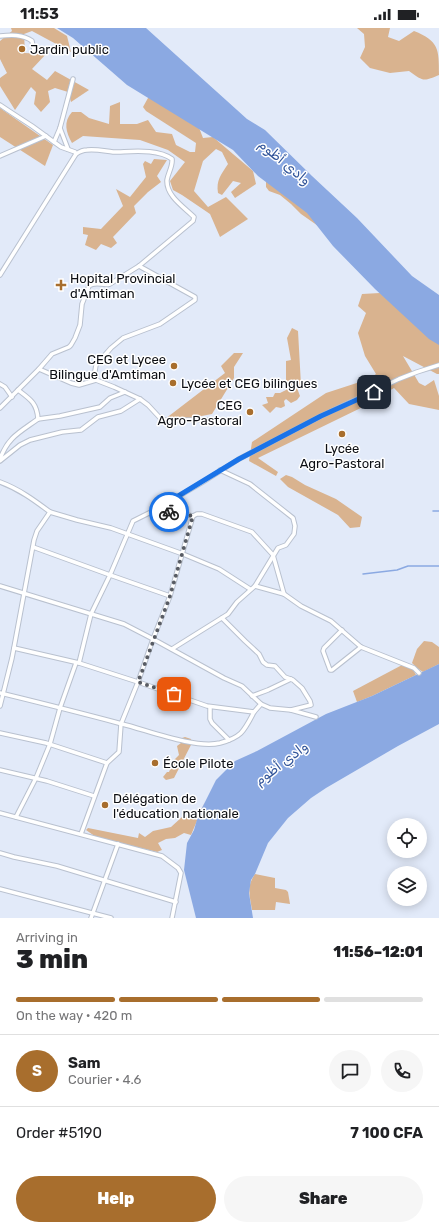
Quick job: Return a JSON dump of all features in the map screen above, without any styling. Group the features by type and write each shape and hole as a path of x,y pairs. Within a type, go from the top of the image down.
{"street":[{"path":"0,36 19,36 30,39 33,44 34,51"},
{"path":"54,142 60,128 73,79"},
{"path":"0,105 54,142 75,152 76,154"},
{"path":"60,128 68,149"},
{"path":"0,156 46,136"},
{"path":"0,275 76,154 80,151 150,152 168,156 172,159 167,179 170,193 194,216 195,219 139,266 110,284 95,283 89,286 82,304 80,325 75,338 69,347 52,354 0,408"},
{"path":"96,380 96,365 111,348 123,338 160,324 195,300 195,298 139,266"},
{"path":"16,817 36,778 50,744 60,708 78,663 92,614 133,521 157,509 239,459 321,416 400,379 439,365"},
{"path":"39,369 72,384 79,385 96,380 125,391 148,405 163,420 229,420"},
{"path":"0,384 5,387 12,397"},
{"path":"18,390 31,399 38,411 38,419"},
{"path":"0,460 4,449 11,439 38,419 60,416 100,406 110,398 125,391"},
{"path":"0,460 15,448 30,440 69,431 81,430 98,417 121,411 140,399"},
{"path":"172,649 228,614 250,589 255,586 278,548 286,545 294,534 295,526 293,518 250,484 220,470"},
{"path":"0,482 12,486 29,496 50,512 111,528 183,554 219,570 250,589"},
{"path":"157,509 193,516 202,514 251,531 273,555 284,594"},
{"path":"0,706 1,694 14,648 35,536 50,512"},
{"path":"81,834 107,764 119,752 121,724 170,596 193,516"},
{"path":"33,547 170,596"},
{"path":"0,586 124,624 224,678 242,686 261,704 270,708 291,710 316,717"},
{"path":"255,586 284,594 301,606 331,621 360,647 414,668 419,673"},
{"path":"222,618 259,654 263,662 267,665 275,666 285,677 291,679 302,688 311,705 291,710"},
{"path":"342,630 324,649 330,670 332,670 360,647"},
{"path":"14,648 78,663 138,682 210,708 254,712"},
{"path":"252,696 291,679"},
{"path":"1,694 191,743 209,744 229,740 242,733 254,712 261,704"},
{"path":"210,708 210,719 212,723 229,740"},
{"path":"0,733 50,744 107,764"},
{"path":"0,770 36,778 94,796"},
{"path":"0,813 162,856 178,868 181,873 172,918"},
{"path":"91,918 118,844"},
{"path":"0,853 57,866 176,902"},
{"path":"0,889 110,918"}],"shaded area":[{"path":"11,28 54,28 67,36 71,52 32,31 24,34 25,53 46,54 32,69 47,80 55,71 89,90 71,102 68,92 55,88 48,91 50,102 41,112 34,104 36,92 31,87 15,110 0,86 0,78 7,73 0,59 0,41 12,31"},
{"path":"357,28 390,28 388,37 399,41 414,31 428,38 433,42 438,52 439,75 430,79 420,79 409,71 390,73 370,68 360,58 365,47 364,34"},
{"path":"153,89 198,125 203,138 213,137 253,171 256,184 235,198 231,192 241,183 233,181 222,195 218,193 218,181 228,164 222,152 216,149 203,161 194,191 208,207 226,197 248,219 220,237 210,214 173,190 170,181 185,162 168,150 140,140 83,136 72,143 70,139 66,123 72,112 81,112 89,118 109,124 110,106 120,102 120,124 137,124 148,120 156,132 172,134 176,145 190,152 195,152 196,143 146,111 143,107"},
{"path":"0,108 53,145 45,166 0,137"},
{"path":"154,159 167,160 157,176 161,182 134,206 136,213 113,237 117,243 111,248 101,244 96,250 85,245 88,235 83,234 83,227 101,229 123,206 116,189 130,197 146,177 143,164 145,161 151,164"},
{"path":"266,178 292,192 321,228 301,214 280,195 269,191 266,187"},
{"path":"380,293 439,343 439,374 403,356 419,383 425,386 434,380 439,396 439,410 409,404 394,388 371,401 371,403 258,458 278,472 276,476 249,461 252,442 326,393 369,379 376,374 365,356 358,333 366,313 358,306 362,294"},
{"path":"292,328 298,331 301,385 297,388 300,396 297,400 291,403 286,399 284,401 285,406 281,408 276,407 270,413 262,405 268,403 266,397 273,397 275,393 280,393 286,390 286,361 291,360 287,338"},
{"path":"234,353 243,353 234,367 234,378 212,414 181,420 169,426 165,419 225,373 221,366"},
{"path":"286,475 336,499 362,517 360,527 350,528 338,515 288,487 280,479"},
{"path":"424,641 432,642 439,647 439,664 423,672 412,663 417,649"},
{"path":"402,665 413,669 416,675 357,702 353,691"},
{"path":"185,737 191,739 192,743 174,778 166,780 163,777 167,772 169,772 174,760 179,755 177,746 181,743 182,738"},
{"path":"205,802 191,835 184,833 175,838 166,839 158,843 162,850 157,852 96,837 86,830 88,828 138,838 139,833 145,837 153,831 171,827 182,817 192,818 197,810 202,808"},
{"path":"255,874 275,878 275,888 286,890 288,892 290,904 276,902 275,910 252,910 250,883"}],"water":[{"name":"وادي أظوم","path":"57,28 146,28 247,119 265,130 357,218 412,276 439,295 439,345 429,339 375,289 333,246 307,213 258,176 233,150 127,85 73,38"},
{"name":"وادي أظوم","path":"439,664 439,724 326,788 311,798 288,818 268,843 251,880 249,893 253,918 196,918 184,870 187,843 194,830 198,816 216,780 235,761 257,751 326,714 372,696"}],"waterway":[{"path":"433,511 439,511"},
{"path":"363,574 397,570 408,566 439,566"}],"way so far":[{"path":"169,512 193,516 170,596 138,682 174,694"}],"place":[{"name":"Jardin public","path":"22,49"},
{"name":"Hopital Provincial d'Amtiman","path":"61,285"},
{"name":"CEG et Lycee Bilingue d'Amtiman","path":"174,366"},
{"name":"Lycée et CEG bilingues","path":"173,383"},
{"name":"CEG Agro-Pastoral","path":"250,412"},
{"name":"Lycée Agro-Pastoral","path":"342,434"},
{"name":"École Pilote","path":"155,763"},
{"name":"Délégation de l'éducation nationale","path":"105,805"}],"route":[{"path":"169,512 157,509 239,459 321,416 374,392"}]}
